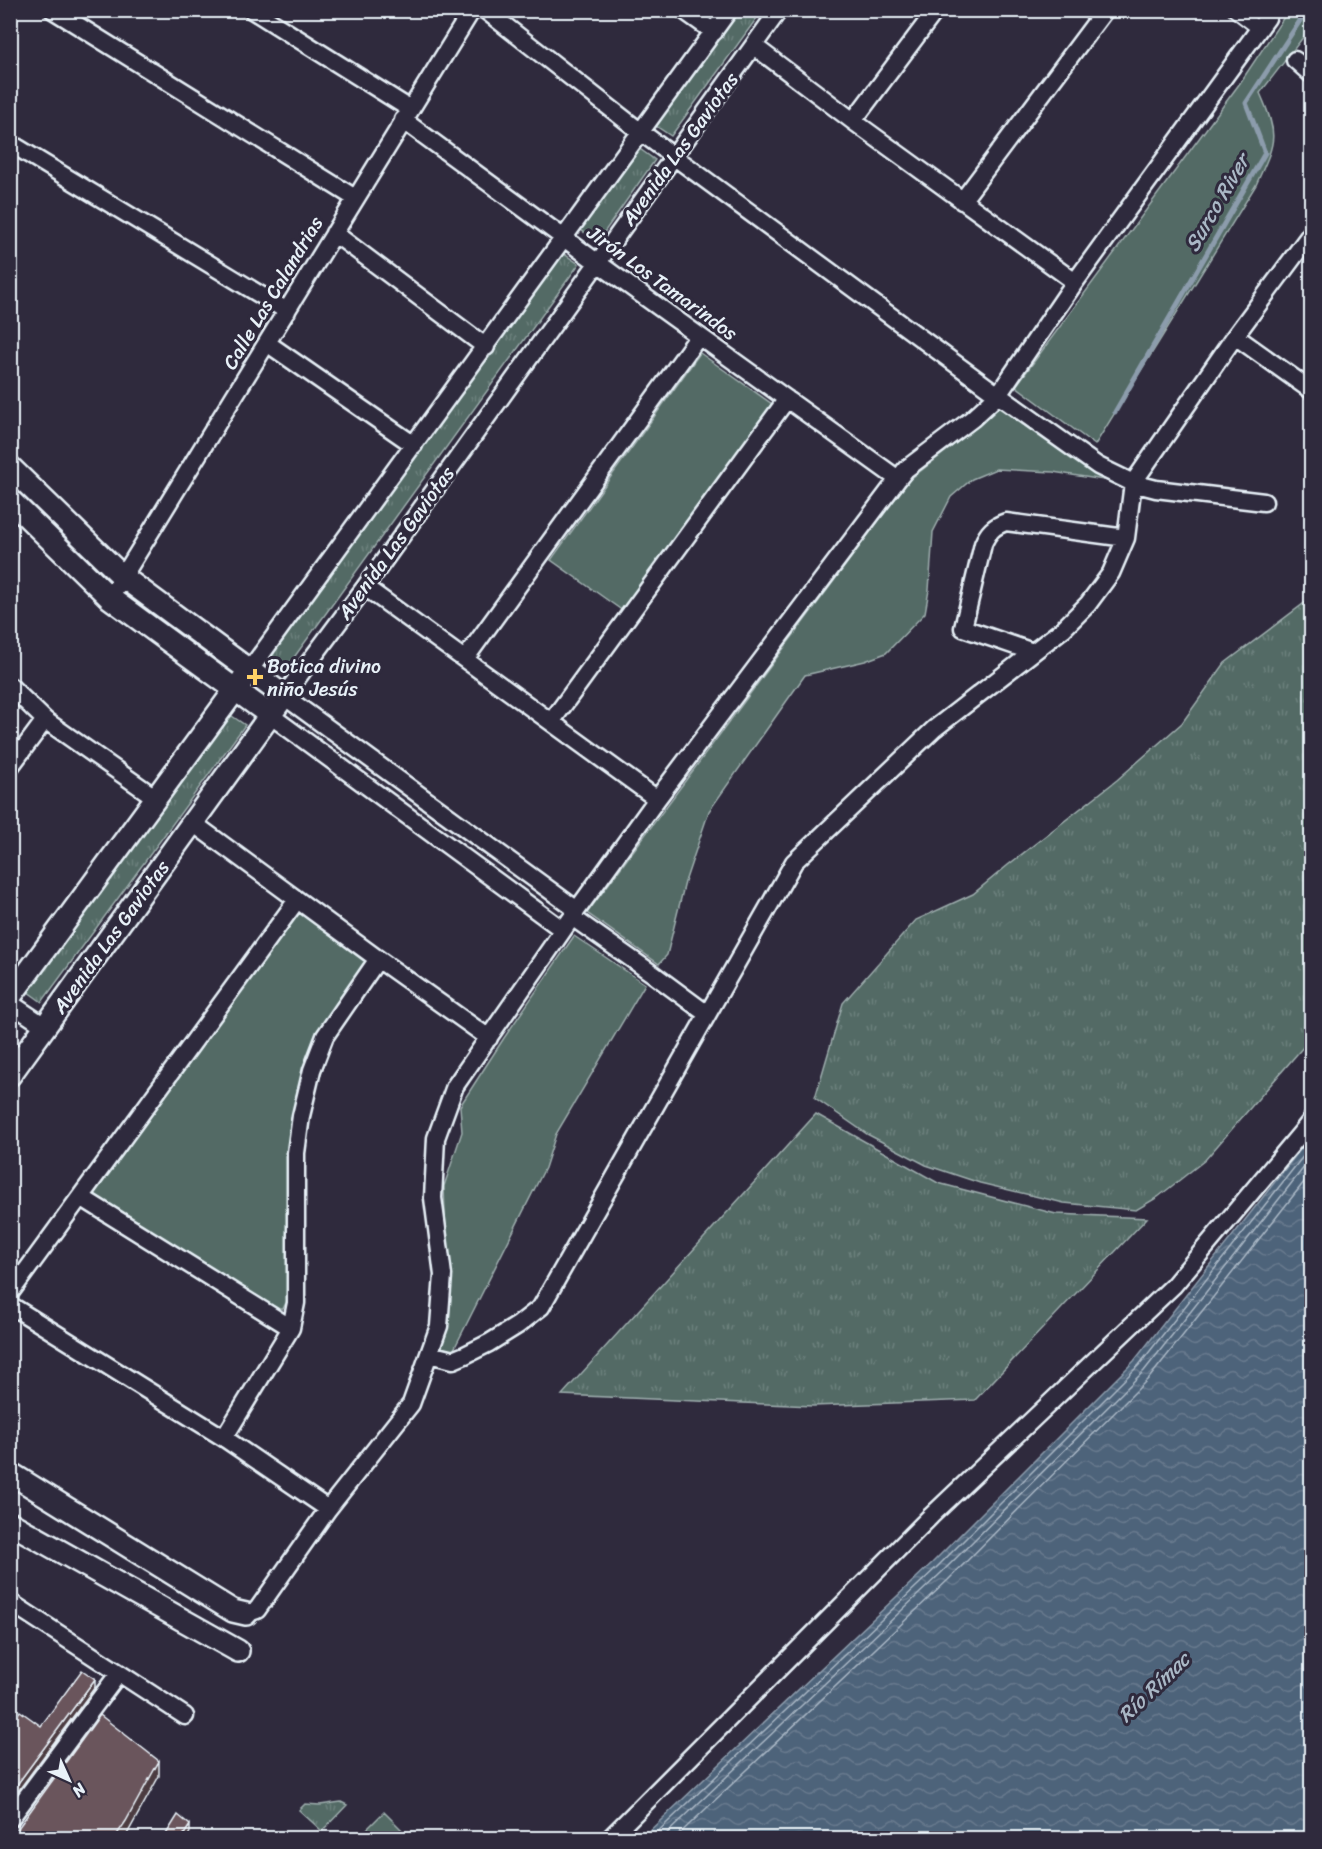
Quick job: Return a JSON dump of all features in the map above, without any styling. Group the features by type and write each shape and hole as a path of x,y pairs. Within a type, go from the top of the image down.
{"street":[{"path":"53,10 355,198"},
{"name":"Jirón Los Tamarindos","path":"252,10 407,114 564,239 898,479"},
{"name":"Calle Las Calandrias","path":"110,598 472,10"},
{"path":"484,10 642,133 1095,464 1133,483 1156,489 1264,502"},
{"path":"683,10 714,32"},
{"name":"Avenida Las Gaviotas","path":"10,997 642,133 729,10"},
{"name":"Avenida Las Gaviotas","path":"10,1075 365,587 779,10"},
{"path":"853,121 936,10"},
{"path":"963,201 1105,10"},
{"path":"1234,10 1259,29"},
{"path":"10,1473 232,1611 246,1614 257,1610 328,1509 411,1404 439,1326 442,1275 433,1198 436,1138 455,1086 657,800 898,479 906,469 998,395 1075,282 1267,18 1270,10"},
{"path":"754,46 1075,282"},
{"path":"1294,60 1311,75"},
{"path":"10,143 287,311"},
{"path":"429,1354 453,1360 465,1355 518,1325 541,1307 794,862 934,729 1063,629 1088,604 1111,573 1126,538 1133,483 1311,232"},
{"path":"334,233 486,347"},
{"path":"465,659 699,336"},
{"path":"1236,336 1311,391"},
{"path":"267,343 414,445"},
{"path":"551,722 787,399"},
{"path":"10,467 123,577 284,696 571,919"},
{"path":"10,500 110,598 270,715 638,963 707,1014"},
{"path":"1033,652 963,628 983,544 988,534 996,525 1006,522 1126,538"},
{"path":"365,587 657,800"},
{"path":"10,686 45,720 156,798"},
{"path":"10,767 45,720"},
{"path":"193,823 489,1038"},
{"path":"10,1293 297,900"},
{"path":"224,1438 291,1328 296,1303 296,1154 301,1116 312,1070 325,1036 378,959"},
{"path":"10,1003 46,1027"},
{"path":"610,1839 931,1516 1173,1286 1311,1119"},
{"path":"81,1197 291,1328"},
{"path":"10,1305 224,1438 328,1509"},
{"path":"10,1523 238,1650"},
{"path":"11,1602 185,1716"},
{"path":"10,1819 119,1673"}],"green space":[{"path":"736,11 762,11 671,136 653,124"},
{"path":"1288,11 1311,11 1311,27 1260,93 1270,120 1273,140 1256,185 1095,445 1016,386 1240,83"},
{"path":"637,147 655,160 598,241 579,229"},
{"path":"561,252 579,264 282,674 262,661"},
{"path":"700,353 772,404 623,611 551,560"},
{"path":"999,403 1104,480 1053,472 996,469 972,479 951,497 933,532 925,613 886,653 865,661 805,675 709,811 685,882 667,955 659,964 587,913 909,480 949,449"},
{"path":"1311,598 1311,1038 1205,1160 1158,1197 1136,1210 1064,1203 980,1183 926,1165 867,1134 815,1098 843,1003 916,920 973,894 1117,780 1182,723 1225,663"},
{"path":"226,712 245,725 42,1002 24,989"},
{"path":"294,913 300,913 365,962 364,967 330,1014 308,1056 296,1096 290,1148 290,1294 283,1309 274,1309 94,1196 92,1189"},
{"path":"574,936 645,984 556,1134 545,1168 453,1351 437,1347 447,1274 444,1186 462,1132 460,1106"},
{"path":"816,1114 938,1183 1056,1214 1147,1218 975,1400 813,1406 562,1395"},
{"path":"341,1802 347,1805 322,1831 299,1810 305,1804 320,1805"},
{"path":"384,1812 410,1838 358,1838"}],"water":[{"name":"Río Rímac","path":"1311,1136 1311,1838 642,1838 932,1563 1134,1361"}],"building":[{"path":"82,1670 95,1679 10,1794 10,1718 13,1715 16,1716 20,1711 41,1726"},
{"path":"100,1715 159,1761 114,1839 17,1839 13,1835"},
{"path":"178,1815 190,1825 181,1839 163,1839"}],"waterway":[{"name":"Surco River","path":"1115,412 1265,153 1246,103 1307,10"}],"place":[{"name":"Botica divino niño Jesús","path":"255,677"}]}
